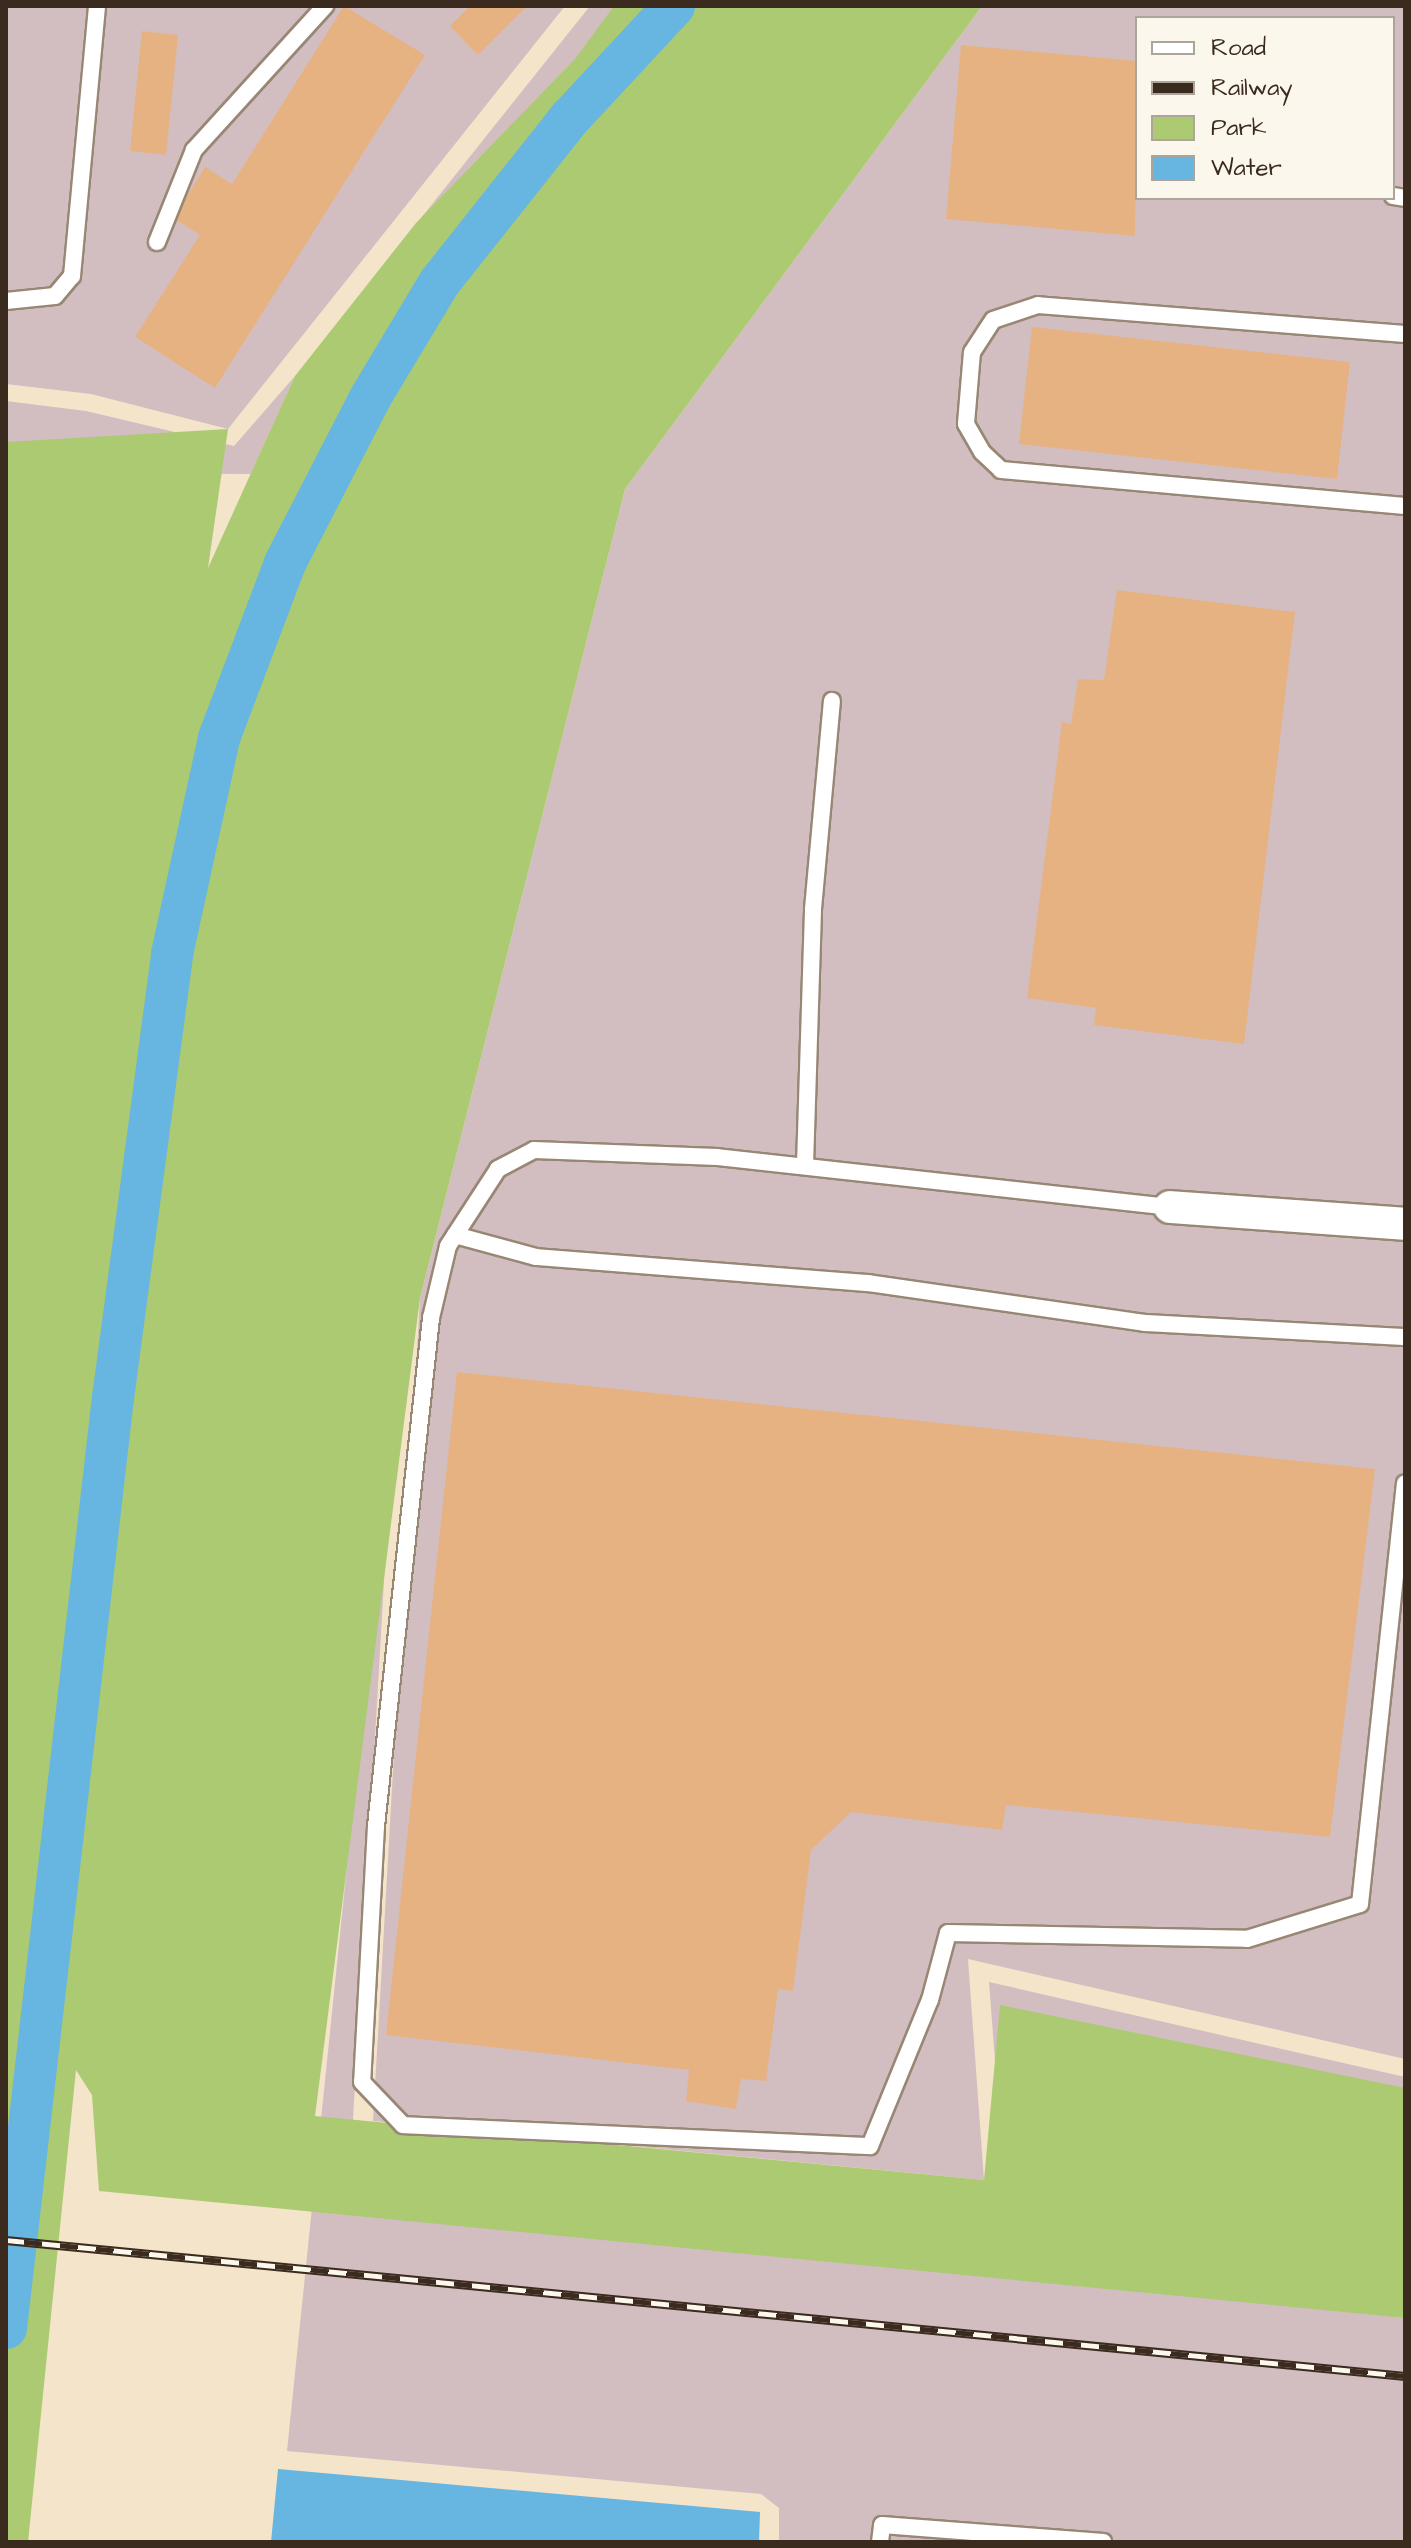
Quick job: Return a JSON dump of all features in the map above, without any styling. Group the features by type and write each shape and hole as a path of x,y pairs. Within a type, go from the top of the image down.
{"street":[{"path":"1170,1207 1405,1224"}],"lane":[{"path":"6,301 55,296 72,276 97,6"},
{"path":"157,242 194,150 325,6"},
{"path":"1405,334 1038,305 993,320 972,352 966,424 982,452 1001,470 1405,506"},
{"path":"805,1165 813,909 832,701"},
{"path":"1170,1207 805,1165 534,1150 498,1169 455,1235 431,1318 376,1826 362,2082 403,2125 870,2146 930,2000 948,1933 1247,1939 1360,1904 1405,1483"},
{"path":"455,1235 536,1257 868,1283 1145,1323 1405,1337"},
{"path":"880,2542 882,2525 1103,2542"}],"shaded area":[{"path":"6,6 565,6 228,429 91,394 6,384"},
{"path":"590,6 627,6 417,223"},
{"path":"982,6 1405,6 1405,2059 968,1959 984,2180 373,2121 420,1298 625,489"},
{"path":"295,376 251,474 35,473 6,453 6,401 86,411 234,446"},
{"path":"394,1408 353,2120 990,2197 1004,2180 989,1982 1405,2077 1405,2542 779,2542 779,2508 761,2494 287,2451"}],"green space":[{"path":"614,6 982,6 625,489 420,1298 315,2116 984,2180 1000,2005 1405,2088 1405,2318 99,2191 92,2095 76,2070 28,2542 6,2542 6,442 228,429 208,568 295,376 416,223 575,59"}],"water":[{"path":"278,2469 760,2512 759,2542 271,2542"}],"building":[{"path":"344,6 425,55 215,388 135,337 200,235 173,218 205,167 232,184"},
{"path":"470,6 527,6 478,55 450,26"},
{"path":"142,31 178,35 166,155 130,151"},
{"path":"961,45 1135,61 1135,236 946,219"},
{"path":"1032,327 1350,362 1337,479 1019,444"},
{"path":"1117,590 1295,612 1244,1044 1094,1025 1096,1008 1027,998 1062,722 1071,724 1078,679 1104,680"},
{"path":"457,1372 1375,1469 1330,1837 1006,1805 1002,1830 851,1812 811,1850 793,1991 778,1989 766,2081 741,2079 736,2109 686,2101 689,2070 386,2035"}],"waterway":[{"path":"6,2328 113,1398 172,954 219,738 285,563 370,398 439,283 570,118 674,6"}],"railway":[{"path":"6,2240 1405,2376"}]}
